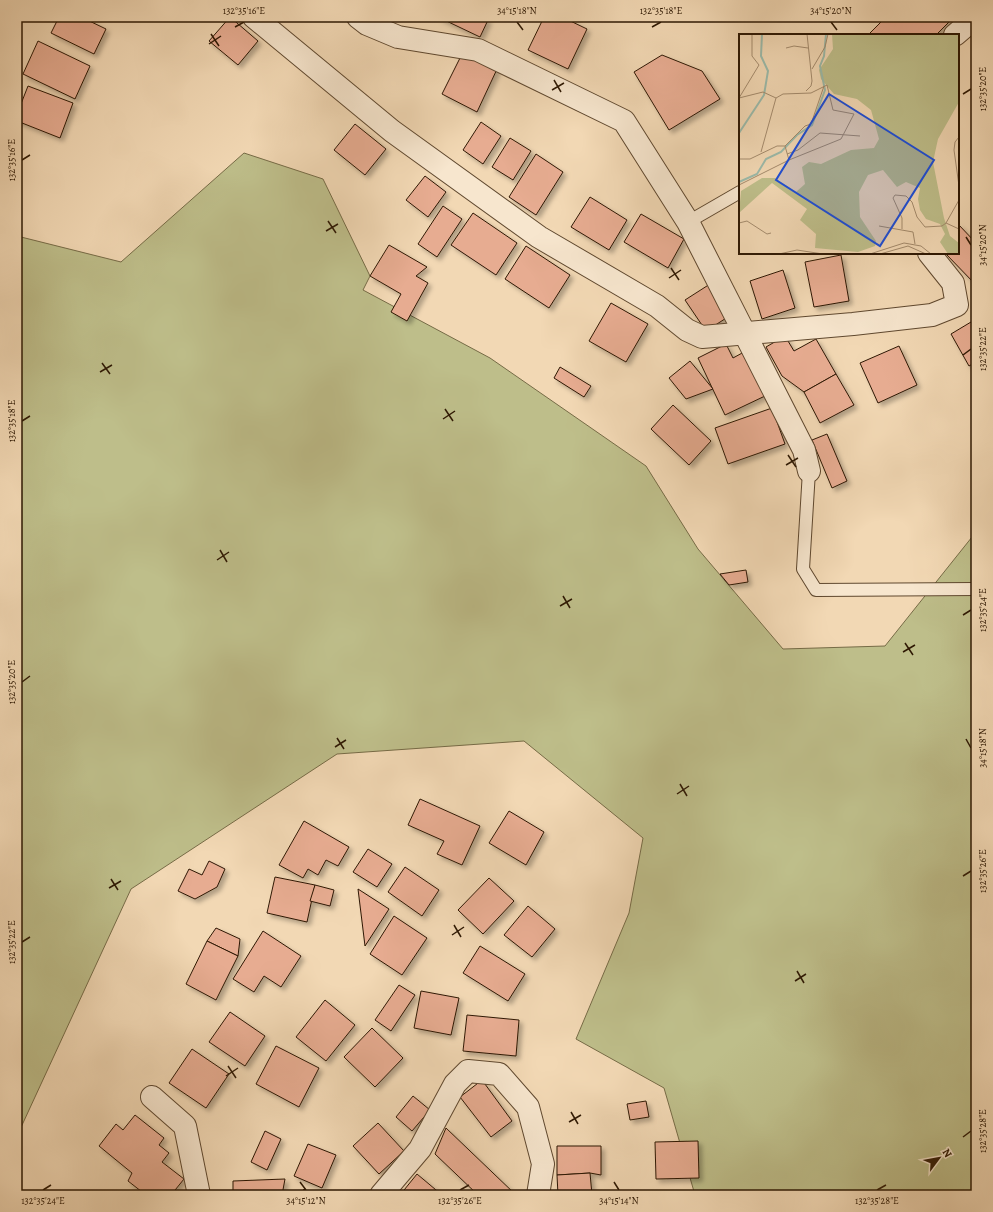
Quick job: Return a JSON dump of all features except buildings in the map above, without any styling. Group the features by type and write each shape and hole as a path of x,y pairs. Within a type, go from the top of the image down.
{"street":[{"path":"254,17 392,132 539,237 656,306 687,330 702,337 745,332 853,324 932,315 957,305 953,283 930,254"},
{"path":"358,17 367,24 398,37 478,50 624,121 688,222 804,450 809,471"},
{"path":"956,34 976,17"},
{"path":"381,1195 420,1149 455,1084 468,1071 499,1074 528,1107 543,1164 538,1195"},
{"path":"152,1097 185,1126 198,1195"}],"lane":[{"path":"688,222 739,193"},
{"path":"809,471 803,569 816,590 976,589"}],"green space":[{"path":"244,153 323,179 370,276 363,290 490,358 646,466 698,549 783,649 885,646 976,532 976,1195 695,1195 664,1088 576,1039 629,913 643,838 524,741 337,754 131,889 17,1136 17,236 121,262"}]}
